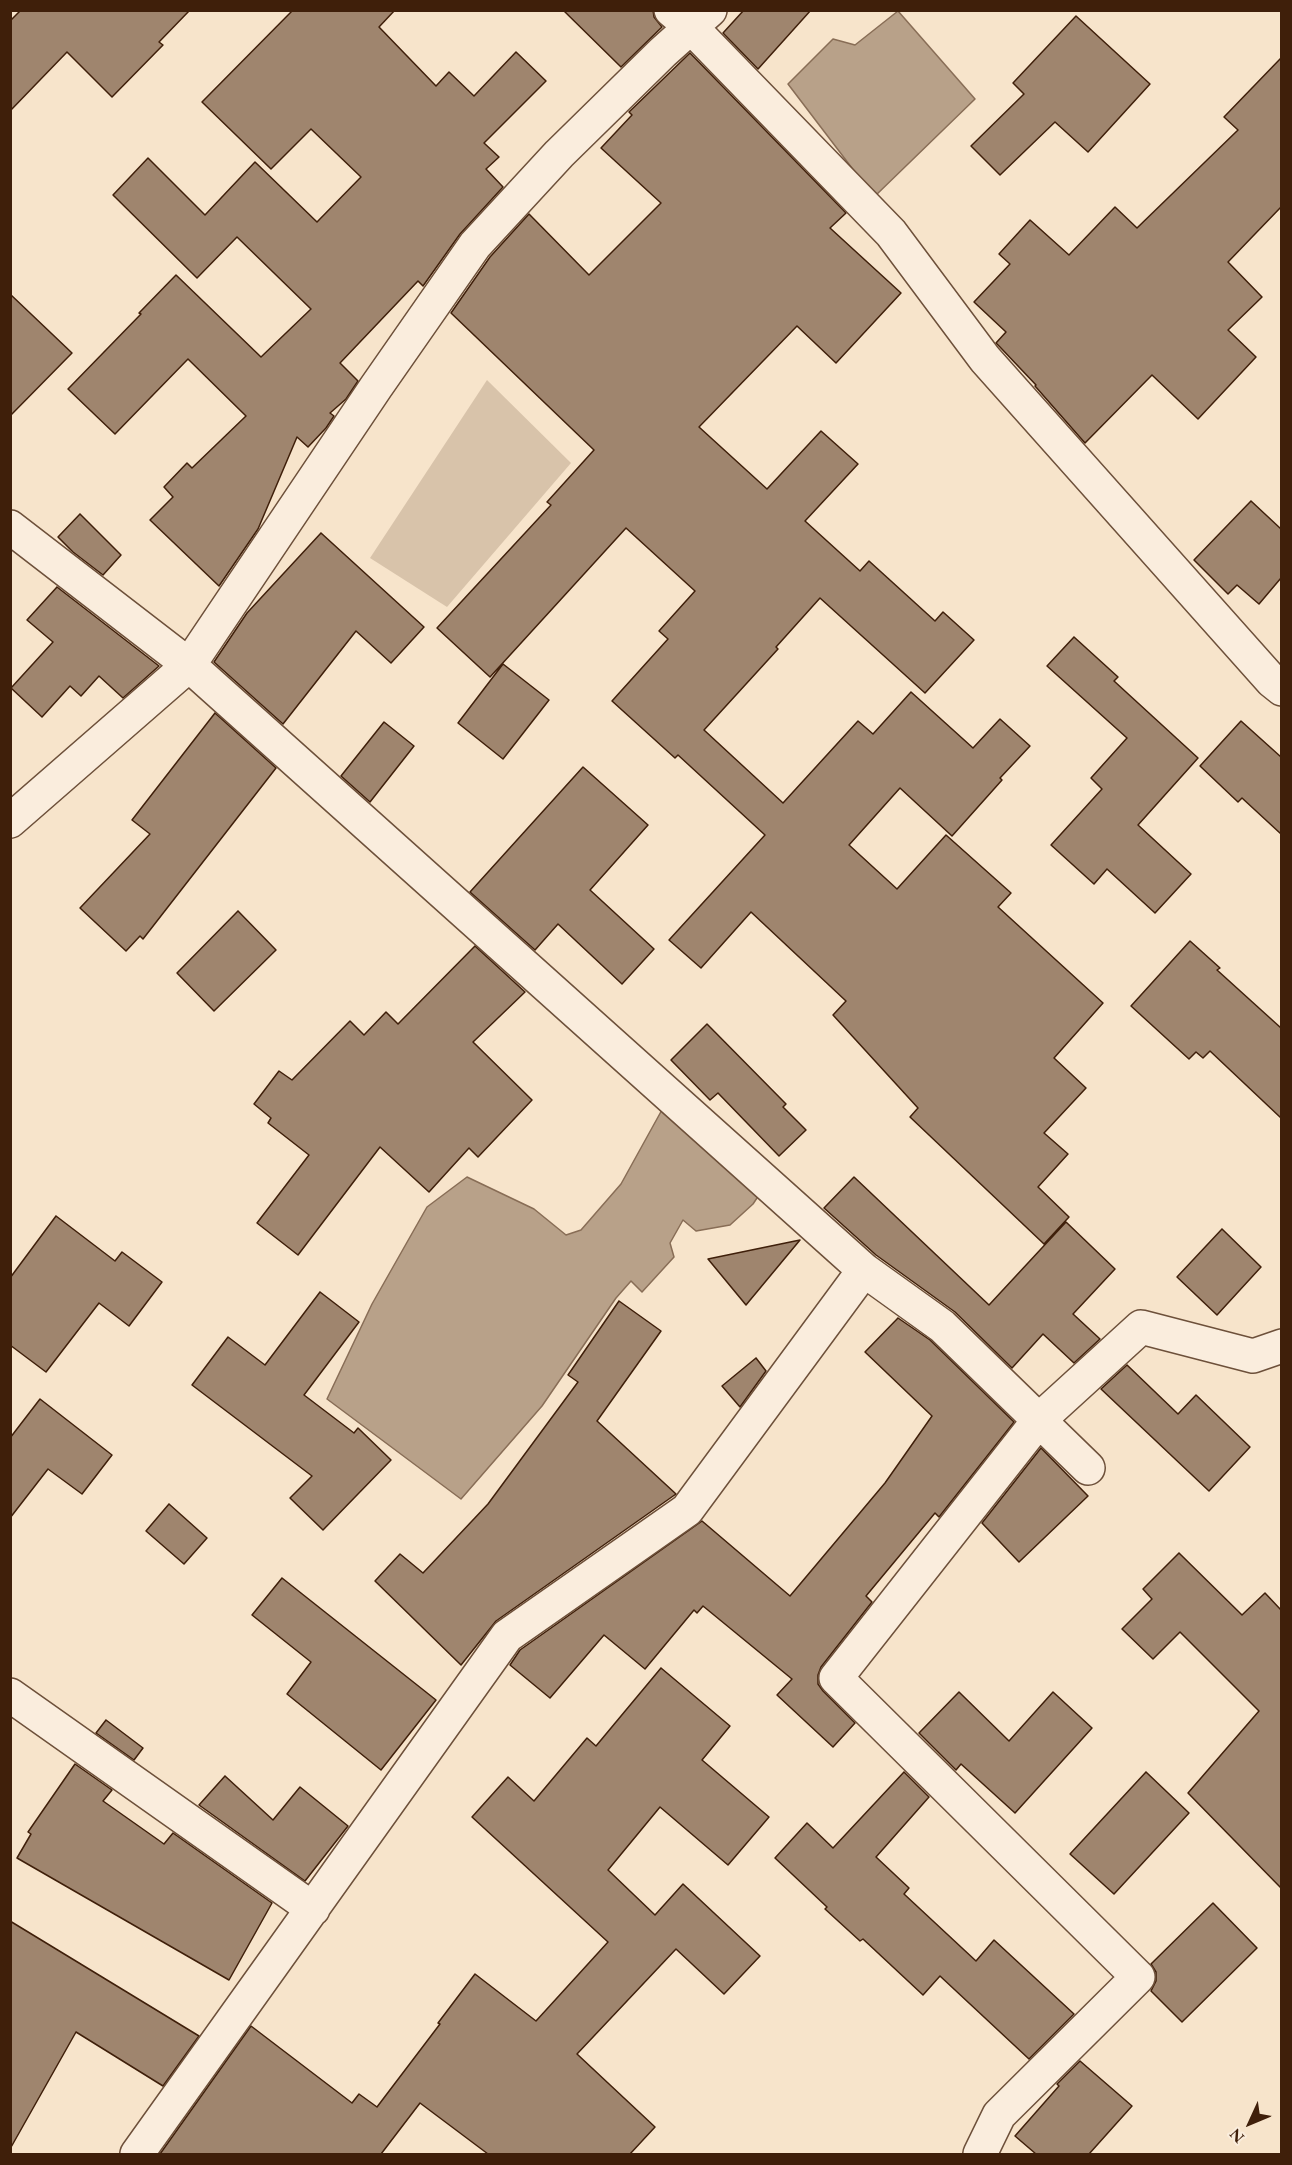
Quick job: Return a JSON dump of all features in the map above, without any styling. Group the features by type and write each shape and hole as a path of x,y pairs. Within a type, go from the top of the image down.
{"street":[{"path":"10,821 189,665 376,387 475,245 559,154 663,52 691,16 891,233 984,359 1281,689"},
{"path":"10,527 189,665 864,1270 942,1326 1088,1468"},
{"path":"137,2154 507,1636 687,1510 864,1270"},
{"path":"980,2154 999,2115 1138,1977 836,1678 1039,1420 1141,1327 1252,1356 1281,1346"},
{"path":"10,1695 313,1909"}],"shaded area":[{"path":"898,11 975,99 874,197 788,84 833,39 855,45"},
{"path":"487,380 571,463 447,607 370,558"},
{"path":"663,1108 763,1189 753,1204 730,1225 696,1231 683,1220 670,1243 674,1257 642,1292 631,1281 616,1298 542,1406 461,1499 327,1399 372,1304 427,1207 467,1177 534,1209 566,1235 581,1230 621,1184"}],"building":[{"path":"21,10 190,10 159,42 163,45 112,97 67,52 10,111 10,21"},
{"path":"293,10 395,10 379,27 436,86 449,72 474,96 516,52 546,81 484,143 499,157 486,169 503,187 460,234 423,286 418,281 340,363 358,381 346,399 330,413 334,416 308,447 297,437 258,529 219,586 150,520 173,497 164,487 187,463 192,468 246,416 188,359 115,434 68,389 176,275 261,357 311,309 237,237 197,278 113,195 148,158 205,215 255,162 317,222 361,177 311,129 271,169 202,102"},
{"path":"563,10 653,10 654,17 662,27 621,67"},
{"path":"744,10 811,10 758,69 723,33"},
{"path":"1076,16 1150,84 1088,152 1055,122 1000,175 971,146 1024,94 1013,83"},
{"path":"690,53 846,213 830,228 901,293 836,363 797,326 699,427 767,489 821,431 858,464 805,521 860,571 869,561 935,621 943,612 974,640 925,693 820,598 776,647 778,649 704,730 783,803 858,721 873,734 911,692 973,748 1000,719 1030,746 952,836 900,788 849,845 897,889 946,835 1011,893 998,907 1103,1003 1054,1058 1086,1088 1044,1133 1068,1154 1038,1187 1069,1217 1044,1244 910,1117 918,1108 833,1015 846,1001 751,912 701,968 669,940 765,835 678,755 675,758 612,701 668,639 659,631 695,591 626,528 490,677 437,628 551,505 547,502 594,450 451,313 490,257 529,214 589,275 661,203 601,148 632,115 629,112"},
{"path":"1281,58 1281,207 1228,262 1262,297 1228,330 1256,357 1198,419 1152,375 1085,443 1036,385 996,343 1006,332 974,302 1010,264 999,254 1030,220 1069,255 1115,207 1137,228 1238,130 1224,117"},
{"path":"10,294 72,353 10,416"},
{"path":"1251,501 1281,529 1281,578 1259,604 1237,585 1228,594 1194,560"},
{"path":"80,514 121,555 103,575 58,537"},
{"path":"321,533 424,627 391,663 356,631 283,724 214,662 247,613"},
{"path":"57,587 159,666 123,698 99,676 81,696 70,686 42,717 11,688 53,642 27,620"},
{"path":"1074,637 1118,677 1114,681 1198,758 1138,825 1191,874 1155,913 1107,869 1094,884 1051,845 1102,789 1091,778 1127,738 1047,666"},
{"path":"503,664 549,700 503,759 458,723"},
{"path":"215,713 276,768 143,939 140,936 126,951 80,908 150,834 132,820"},
{"path":"1241,721 1281,757 1281,834 1242,798 1238,802 1200,766"},
{"path":"384,722 414,746 370,802 341,776"},
{"path":"583,767 648,825 590,890 654,949 622,984 558,924 535,950 470,892"},
{"path":"238,911 276,950 214,1011 177,973"},
{"path":"1190,941 1220,968 1217,970 1281,1028 1281,1118 1210,1051 1203,1058 1196,1052 1189,1059 1131,1006"},
{"path":"475,946 525,992 473,1042 532,1100 478,1157 469,1148 429,1192 380,1147 298,1255 257,1223 309,1155 268,1123 271,1118 254,1104 279,1071 292,1080 350,1021 364,1035 386,1012 398,1024"},
{"path":"707,1024 786,1104 783,1107 806,1130 779,1156 718,1093 710,1100 671,1060"},
{"path":"854,1177 989,1305 1066,1222 1115,1269 1073,1314 1100,1339 1074,1363 1043,1334 1012,1368 955,1312 876,1255 824,1208"},
{"path":"56,1216 115,1261 122,1252 162,1282 129,1326 99,1303 46,1372 10,1345 10,1278"},
{"path":"1222,1229 1261,1267 1217,1315 1177,1277"},
{"path":"800,1240 746,1305 708,1259"},
{"path":"320,1292 359,1322 304,1395 354,1433 358,1428 391,1460 323,1530 290,1498 312,1476 192,1385 228,1337 265,1365"},
{"path":"619,1301 661,1331 597,1421 676,1494 496,1621 461,1665 375,1581 400,1554 423,1573 488,1504 578,1382 568,1375"},
{"path":"898,1318 930,1340 1014,1422 939,1517 935,1513 866,1596 872,1602 821,1667 818,1684 855,1723 833,1747 777,1695 792,1679 703,1606 697,1613 694,1610 645,1669 604,1635 550,1698 510,1665 520,1650 702,1521 790,1596 885,1483 932,1416 865,1352"},
{"path":"756,1358 766,1371 740,1407 722,1386"},
{"path":"1127,1365 1178,1414 1196,1395 1250,1447 1209,1491 1101,1389"},
{"path":"40,1399 112,1455 82,1494 48,1469 10,1518 10,1438"},
{"path":"1041,1448 1088,1496 1019,1562 982,1523"},
{"path":"169,1504 207,1538 184,1564 146,1531"},
{"path":"1179,1553 1242,1615 1265,1593 1281,1610 1281,1888 1188,1793 1259,1711 1180,1632 1153,1659 1122,1629 1152,1599 1143,1589"},
{"path":"282,1578 436,1700 381,1770 287,1694 311,1662 252,1615"},
{"path":"661,1668 730,1726 702,1760 769,1817 728,1865 660,1807 608,1870 655,1915 683,1884 760,1956 724,1994 676,1949 577,2054 655,2127 630,2154 488,2154 420,2103 381,2154 160,2154 251,2026 352,2103 359,2094 377,2107 475,1974 536,2021 608,1942 472,1817 508,1777 534,1801 587,1738 596,1746"},
{"path":"959,1692 1009,1741 1053,1692 1092,1728 1015,1813 961,1764 956,1770 919,1733"},
{"path":"106,1720 143,1748 134,1760 96,1733"},
{"path":"75,1764 112,1790 103,1801 164,1844 173,1833 272,1903 229,1980 17,1858 31,1834 28,1832"},
{"path":"904,1772 929,1797 876,1857 909,1888 904,1894 976,1961 994,1940 1074,2014 1029,2059 940,1976 923,1995 863,1939 860,1941 825,1909 827,1907 775,1858 807,1823 833,1848"},
{"path":"1146,1772 1189,1813 1114,1894 1070,1854"},
{"path":"225,1776 273,1820 300,1787 348,1826 305,1881 199,1805"},
{"path":"1213,1903 1257,1948 1182,2022 1151,1991 1156,1981 1156,1972 1151,1964"},
{"path":"10,1921 199,2036 163,2086 76,2032 10,2149"},
{"path":"1080,2061 1132,2106 1089,2154 1036,2154 1015,2136 1059,2086 1057,2084"}]}
